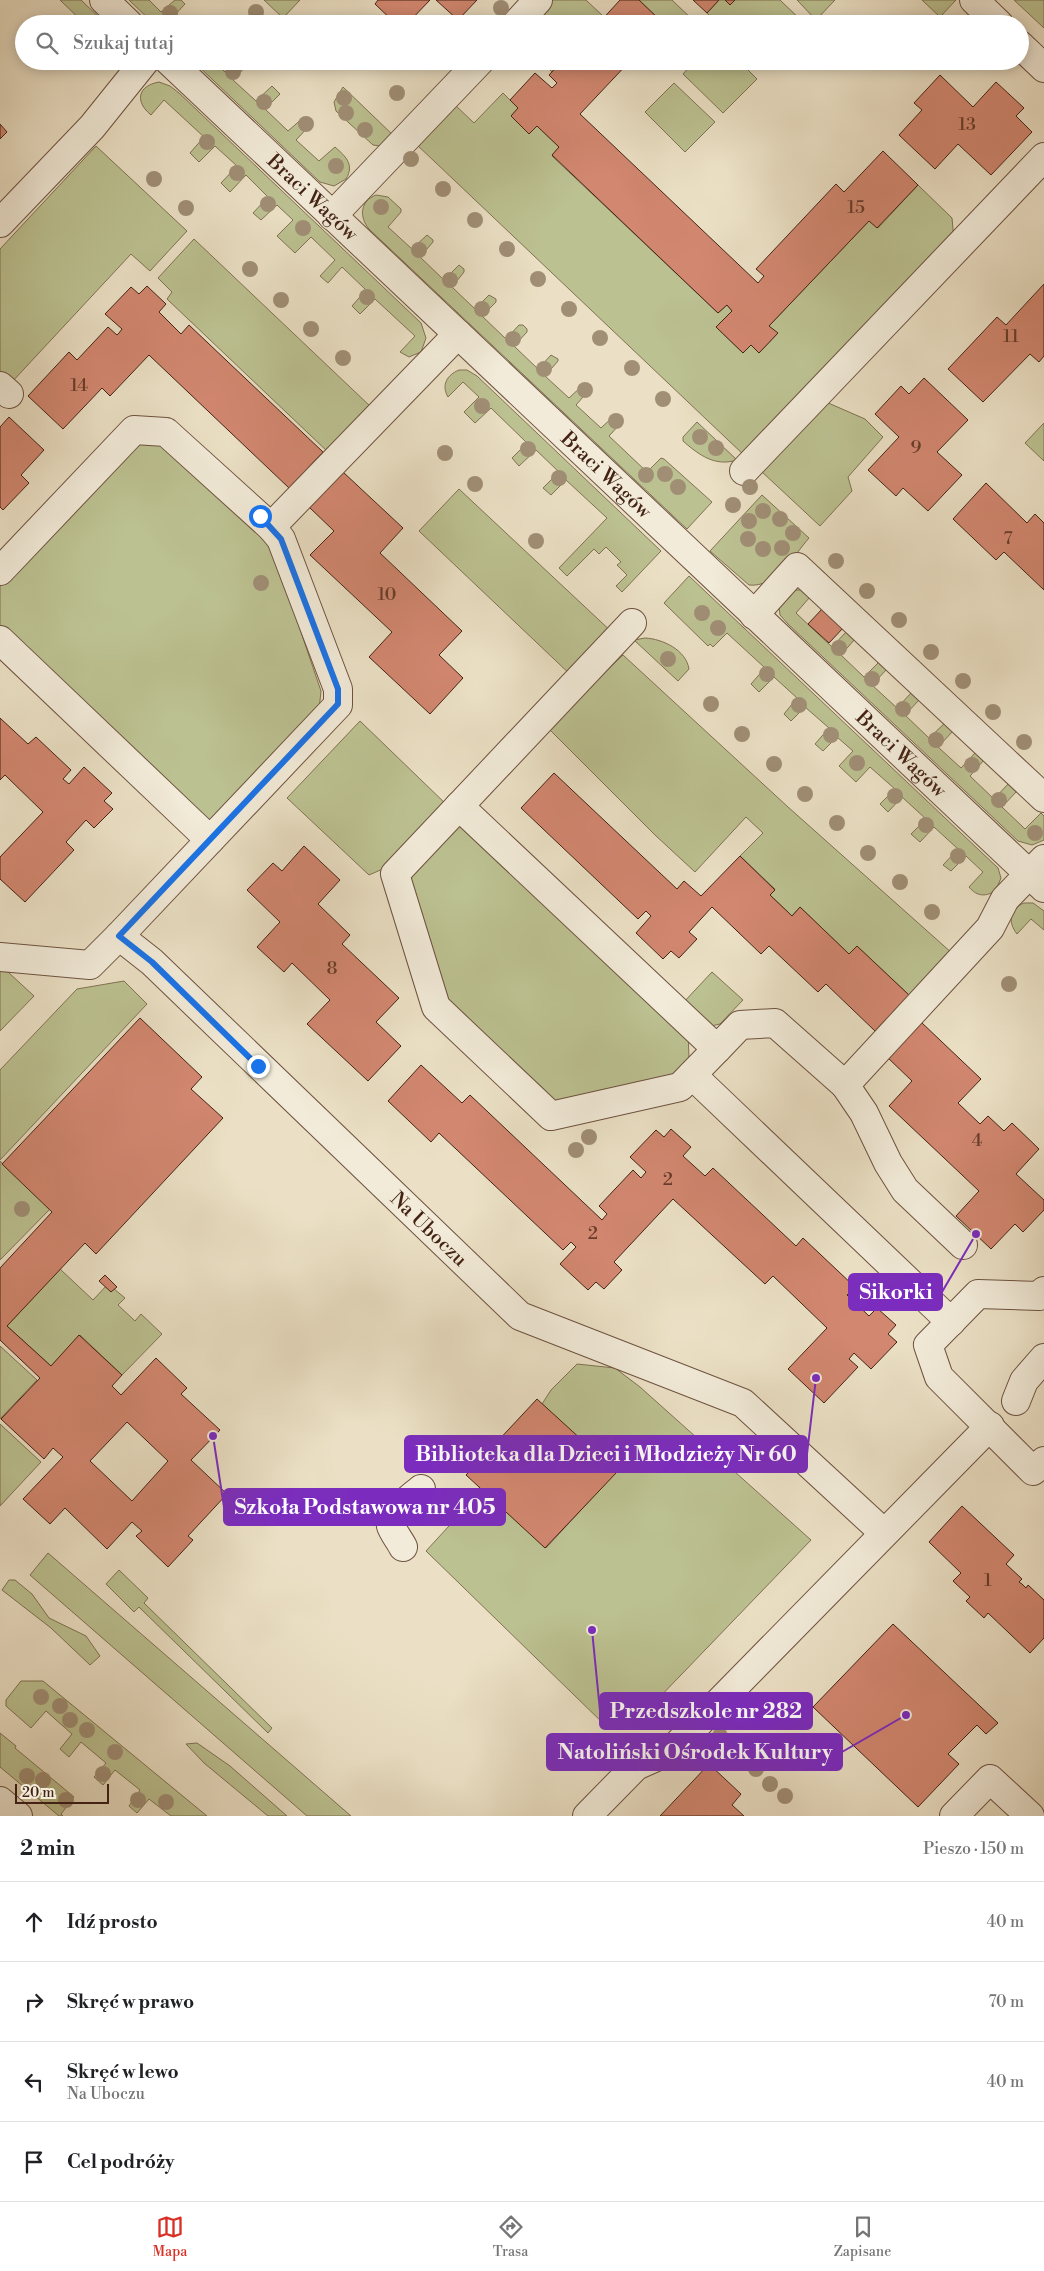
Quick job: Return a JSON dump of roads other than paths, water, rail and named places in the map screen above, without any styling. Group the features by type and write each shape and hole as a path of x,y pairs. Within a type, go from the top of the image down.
{"street":[{"path":"104,0 120,15"},
{"path":"524,15 538,0"},
{"path":"974,0 990,15"},
{"path":"1029,54 1044,68"},
{"path":"0,223 92,127 138,70"},
{"name":"Braci Wagów","path":"178,70 754,615 1039,874"},
{"path":"332,216 471,70"},
{"path":"744,471 1044,158"},
{"path":"271,527 458,334"},
{"path":"0,571 134,430 166,432 271,527 281,539 338,689 338,704 90,965 0,957"},
{"path":"754,615 797,567 1044,798"},
{"path":"632,623 395,874 436,1008 551,1116 680,1087 740,1025 776,1023 845,1085 864,1113 888,1163 905,1190 963,1245"},
{"path":"0,640 210,840"},
{"path":"459,806 717,1049"},
{"path":"845,1085 990,928 1006,899 1039,874"},
{"name":"Na Uboczu","path":"119,936 152,962 520,1316 743,1403 884,1532"},
{"path":"692,1075 951,1322"},
{"path":"1044,1291 1039,1296 978,1294 928,1345 939,1377 1033,1471 1044,1461"},
{"path":"1016,1401 1024,1381 1044,1358"},
{"path":"587,1816 636,1766 672,1750 990,1426"},
{"path":"403,1547 391,1525 392,1517 400,1507 421,1489"},
{"path":"954,1816 990,1779 1030,1816"},
{"path":"0,1801 18,1816"}],"place":[{"name":"Sikorki","path":"976,1234"},
{"name":"Biblioteka dla Dzieci i Młodzieży Nr 60","path":"816,1378"},
{"name":"Szkoła Podstawowa nr 405","path":"213,1436"},
{"name":"Przedszkole nr 282","path":"592,1630"},
{"name":"Natoliński Ośrodek Kultury","path":"906,1715"}]}
